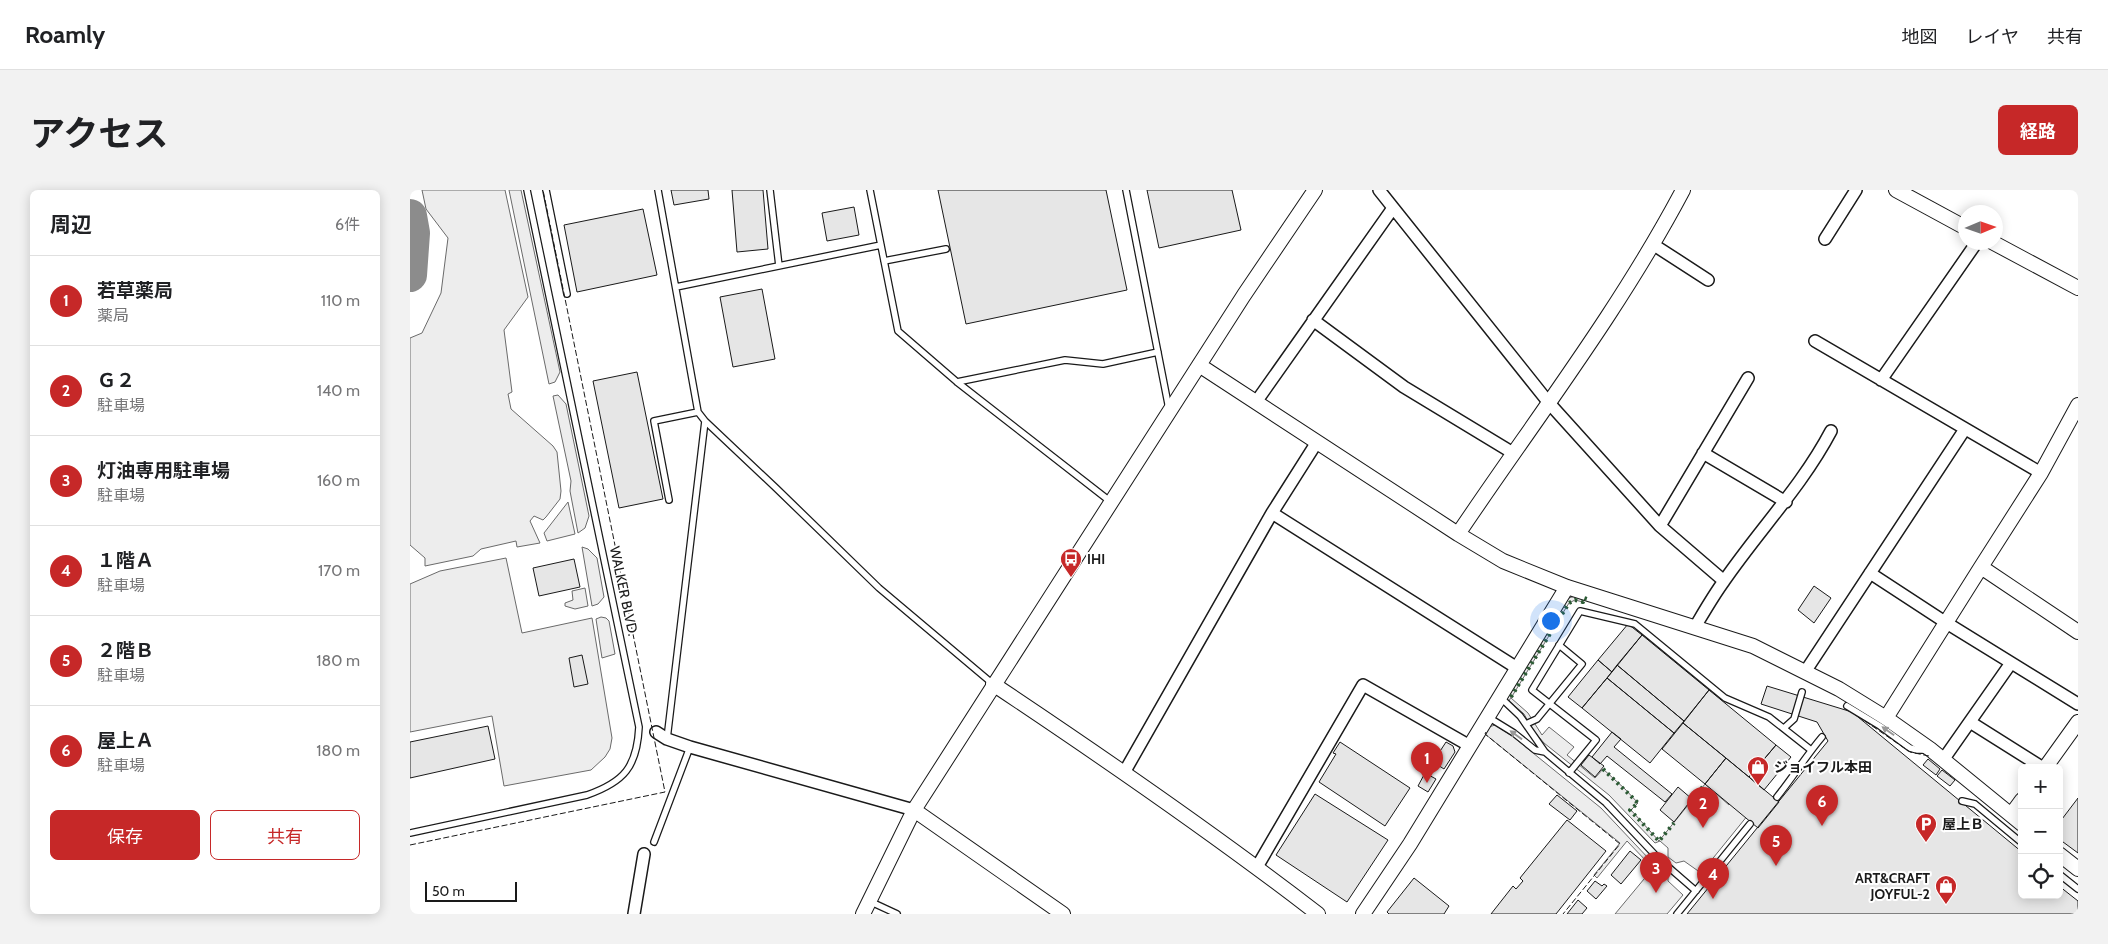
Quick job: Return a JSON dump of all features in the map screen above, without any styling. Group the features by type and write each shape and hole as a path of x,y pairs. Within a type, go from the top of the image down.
{"street":[{"path":"866,908 914,810 1169,411 1315,190"},
{"path":"1379,190 1550,403 1660,526 1724,581"},
{"path":"1458,534 1513,453 1550,403 1654,245 1683,190"},
{"path":"1825,239 1856,190"},
{"path":"1896,190 1958,224"},
{"path":"1256,402 1393,208"},
{"path":"1654,245 1708,280"},
{"path":"2003,248 2078,288"},
{"path":"1881,380 1971,250"},
{"path":"1313,320 1404,387 1513,453"},
{"path":"1815,341 2041,473"},
{"path":"1199,365 1458,534 1503,560 1567,587 1753,646 1839,689 1886,718 1930,749 2016,819"},
{"path":"1660,526 1748,378"},
{"path":"1886,718 2041,473 2078,405"},
{"path":"1805,672 1965,429"},
{"path":"1695,627 1724,581 1786,502 1818,455 1831,431"},
{"path":"1124,772 1272,513 1317,442"},
{"path":"1703,453 1786,502"},
{"path":"1272,513 1517,668"},
{"path":"1981,567 2078,632"},
{"path":"1870,573 2078,704"},
{"path":"1363,914 1410,844 1567,587"},
{"path":"1943,760 2011,663"},
{"path":"993,684 1124,772 1257,867 1318,914"},
{"path":"1257,867 1363,685 1470,746"},
{"path":"1970,722 2038,764"},
{"path":"2047,764 2078,722"},
{"path":"656,732 667,739 690,747 914,810 1063,914"},
{"path":"634,914 644,854"},
{"path":"2063,857 2078,870"}],"lane":[{"name":"WALKER BLVD.","path":"410,833 587,796 608,788 623,775 634,760 638,747 639,727 527,190"},
{"path":"546,190 567,294"},
{"path":"658,190 698,412 705,421 879,588 993,684"},
{"path":"770,190 779,266"},
{"path":"870,190 898,331 957,382 1111,502"},
{"path":"1126,190 1169,411"},
{"path":"676,287 880,245"},
{"path":"884,261 946,249"},
{"path":"957,382 1065,360 1103,364 1158,352"},
{"path":"669,500 654,421 698,412"},
{"path":"667,739 705,421"},
{"path":"1569,773 1596,740 1532,690 1580,611 1635,624 1725,698 1768,717 1811,750"},
{"path":"1526,724 1537,719 1582,664 1558,645"},
{"path":"1784,728 1794,719 1802,692"},
{"path":"1500,697 1520,716 1545,752 1606,803 1658,858 1696,891"},
{"path":"1847,706 1880,726 1910,748 1917,750 1930,749"},
{"path":"1488,717 1514,733 1535,750 1545,752"},
{"path":"1777,797 1822,737"},
{"path":"654,842 690,747"},
{"path":"1962,801 1975,804 2018,840"},
{"path":"1677,914 1750,824"},
{"path":"2063,877 2078,889"},
{"path":"866,908 897,914"}],"shaded area":[{"path":"422,190 505,190 528,297 504,330 512,392 508,394 511,409 553,446 557,452 561,491 560,499 543,520 534,516 530,521 540,543 517,547 516,541 481,549 473,556 425,566 425,558 410,545 410,338 422,333 441,293 448,238 426,209"},
{"path":"509,190 521,190 560,372 555,382 549,384"},
{"path":"558,395 566,404 589,516 585,528 578,533 570,491 571,481 553,396"},
{"path":"568,502 575,534 547,541 544,533"},
{"path":"582,547 588,549 597,558 604,597 598,604 592,606"},
{"path":"506,558 522,633 592,618 612,738 610,749 605,757 591,770 504,786 492,716 410,732 410,584 440,571"},
{"path":"585,588 588,606 575,609 565,606 565,603 573,600 572,591"},
{"path":"1575,596 1584,598 1583,602 1575,600 1569,603 1511,698 1528,713 1542,735 1549,727 1574,747 1567,755 1595,778 1603,769 1625,789 1638,803 1631,810 1659,841 1705,784 1729,805 1732,802 1748,815 1701,873 1684,861 1676,863 1668,857 1668,848 1660,841 1655,843 1609,795 1544,743 1533,730 1524,714 1509,701 1511,697 1509,695 1566,599"},
{"path":"601,617 609,621 615,654 602,658 596,619"},
{"path":"1495,725 1512,736 1601,808 1650,860 1649,864 1627,841 1597,878 1594,875 1620,843 1485,734 1489,727"},
{"path":"1654,867 1668,876 1668,881 1683,895 1667,914 1615,914"}],"building":[{"path":"671,190 708,190 709,199 674,205"},
{"path":"732,190 763,190 768,249 737,252"},
{"path":"938,190 1106,190 1127,290 966,324"},
{"path":"1147,190 1232,190 1241,230 1159,248"},
{"path":"854,207 859,235 827,241 822,213"},
{"path":"643,209 657,275 577,292 564,225"},
{"path":"762,289 775,359 733,367 720,297"},
{"path":"637,372 663,499 619,508 593,381"},
{"path":"574,559 580,587 539,596 533,568"},
{"path":"1814,586 1831,598 1814,623 1798,610"},
{"path":"1628,624 1642,635 1612,672 1598,660"},
{"path":"1642,635 1709,690 1684,721 1617,665"},
{"path":"582,655 588,684 574,687 569,658"},
{"path":"1598,660 1612,672 1582,708 1568,697"},
{"path":"1617,665 1684,721 1674,733 1607,678"},
{"path":"1607,678 1674,733 1650,763 1582,708"},
{"path":"1767,686 1852,712 2018,849 2018,899 2063,899 2063,889 2078,901 2078,914 1687,914 1828,741 1817,722 1761,704"},
{"path":"1709,690 1776,745 1749,777 1683,723"},
{"path":"1683,723 1726,758 1705,784 1662,749"},
{"path":"488,726 495,759 410,778 410,742"},
{"path":"1612,732 1621,739 1614,747 1672,794 1665,802 1607,756 1600,764 1592,757"},
{"path":"1340,742 1410,788 1385,826 1319,782 1336,754 1333,753"},
{"path":"1446,742 1453,746 1455,752 1444,769 1433,762"},
{"path":"1776,745 1791,757 1764,790 1749,777"},
{"path":"1589,755 1604,766 1595,777 1581,765"},
{"path":"1726,758 1779,802 1758,828 1705,784"},
{"path":"1928,759 1940,769 1936,775 1923,765"},
{"path":"1942,770 1955,780 1950,786 1937,776"},
{"path":"1425,773 1436,779 1428,792 1418,786"},
{"path":"1678,787 1692,799 1674,822 1660,810"},
{"path":"1315,794 1388,840 1347,902 1276,855"},
{"path":"1557,795 1577,811 1570,820 1549,804"},
{"path":"2078,798 2078,853 2063,842 2063,818"},
{"path":"1567,820 1606,851 1556,914 1491,914 1513,886 1516,889 1523,881 1520,878"},
{"path":"1630,851 1641,860 1621,884 1611,875"},
{"path":"1414,878 1449,906 1444,914 1389,914 1387,912"},
{"path":"1595,881 1602,886 1604,884 1607,886 1596,899 1587,891"},
{"path":"1578,900 1587,908 1582,914 1567,914"}],"taxiway":[{"path":"410,216 413,233 410,275"}],"hedge":[{"path":"1511,697 1569,603 1575,600 1583,602 1584,598 1587,599"},
{"path":"1603,769 1638,803 1630,810 1659,841 1674,823"},
{"path":"1693,799 1705,784"}],"fence":[{"path":"410,845 665,792 543,190"},
{"path":"1865,721 1910,752 1929,756"},
{"path":"1486,732 1485,734 1620,844 1563,914"}],"place":[{"name":"IHI","path":"1071,578"},
{"name":"若草薬局","path":"1427,783"},
{"name":"ジョイフル本田","path":"1758,786"},
{"name":"屋上Ａ","path":"1822,826"},
{"name":"Ｇ２","path":"1703,828"},
{"name":"屋上Ｂ","path":"1926,843"},
{"name":"２階Ｂ","path":"1776,866"},
{"name":"灯油専用駐車場","path":"1656,893"},
{"name":"１階Ａ","path":"1713,899"},
{"name":"ART&CRAFT JOYFUL-2","path":"1946,905"}]}
